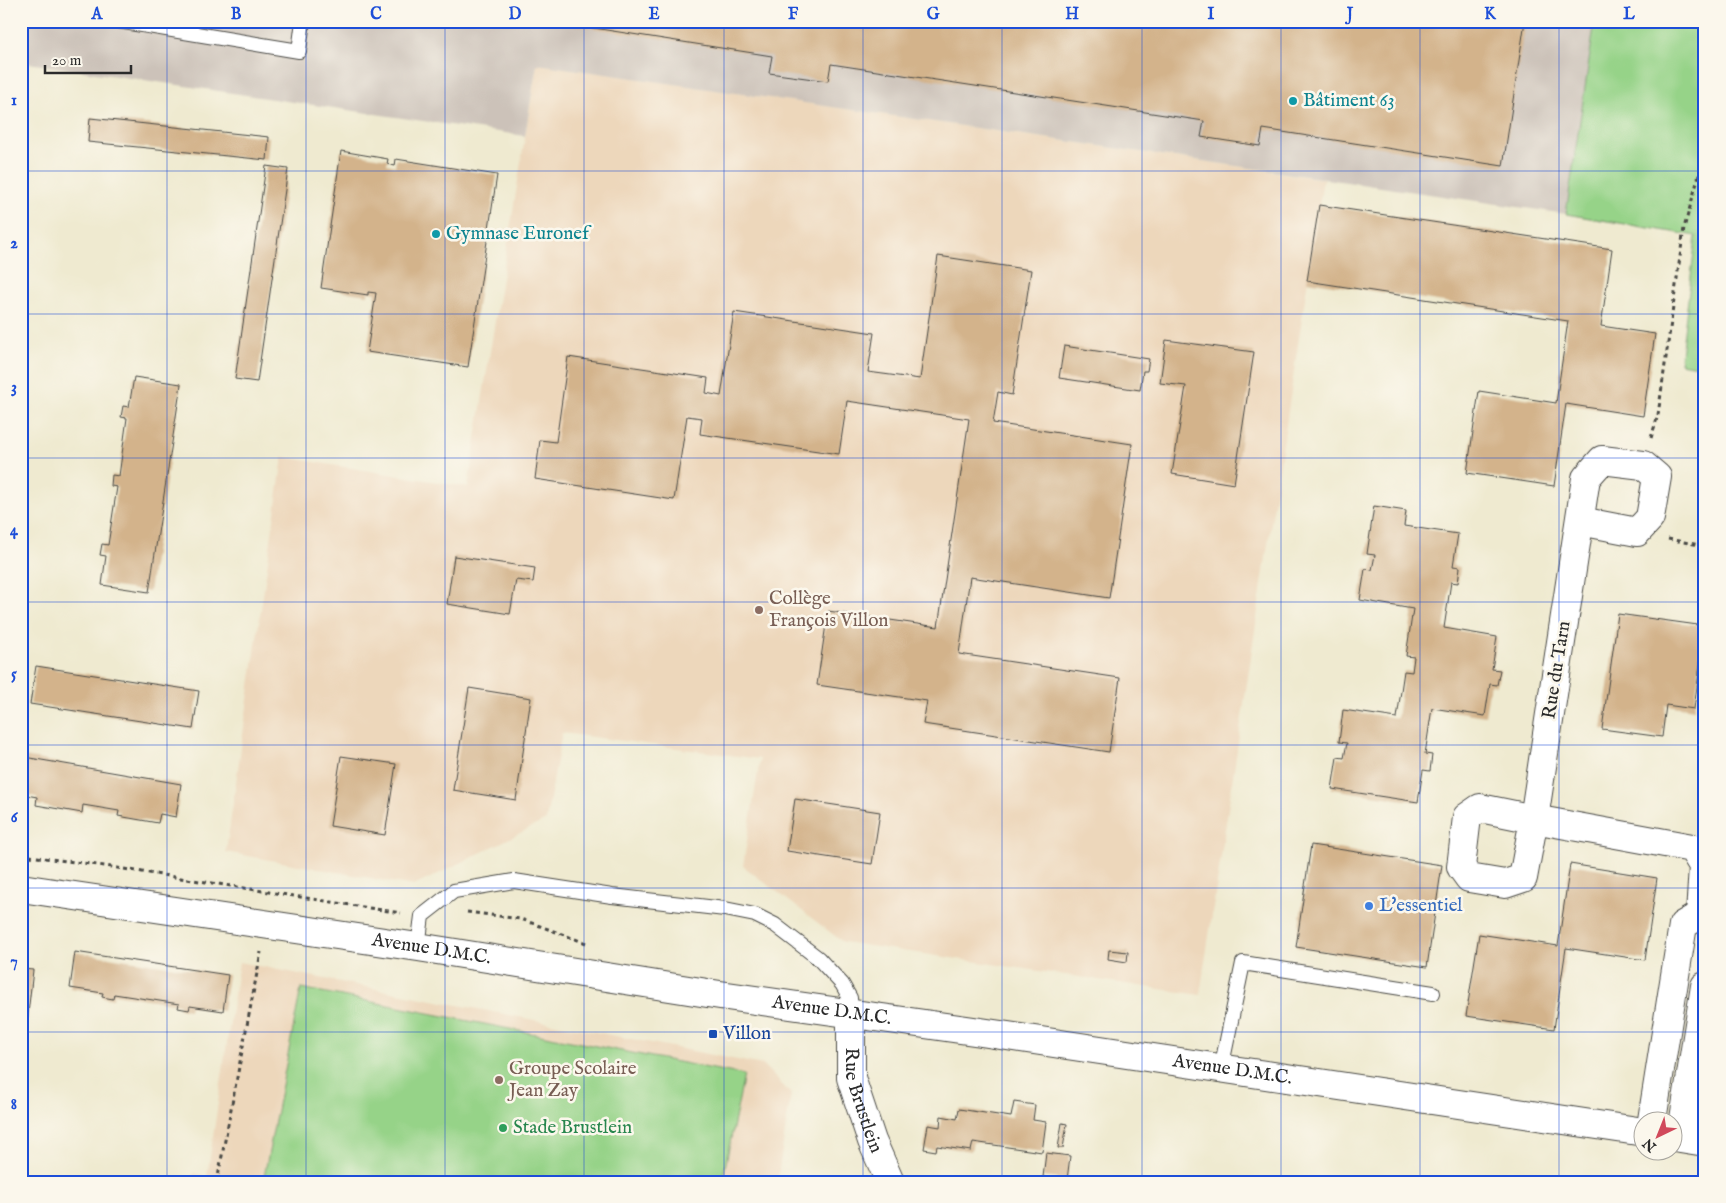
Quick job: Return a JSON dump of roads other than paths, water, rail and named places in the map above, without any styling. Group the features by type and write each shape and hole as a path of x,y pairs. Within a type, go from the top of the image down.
{"street":[{"name":"Rue du Tarn","path":"1580,521 1637,532 1650,518 1657,477 1643,465 1602,460 1586,478 1534,819 1692,848 1702,866 1702,916 1683,925 1654,1110"},
{"name":"Avenue D.M.C.","path":"21,888 418,946 702,992 1634,1131"},
{"path":"1686,1139 1705,986"},
{"name":"Rue Brustlein","path":"851,1014 851,1078 872,1141 890,1182"}],"lane":[{"path":"118,21 299,51 304,21"},
{"path":"418,946 422,916 454,891 514,881 612,896 725,909 755,915 775,925 818,958 842,984 850,998 851,1014"},
{"path":"1221,1069 1243,963 1433,993"}],"place":[{"name":"Bâtiment 63","path":"1293,101"},
{"name":"Gymnase Euronef","path":"436,234"},
{"name":"Collège François Villon","path":"759,610"},
{"name":"L'essentiel","path":"1369,906"},
{"name":"Villon","path":"713,1034"},
{"name":"Groupe Scolaire Jean Zay","path":"499,1080"},
{"name":"Stade Brustlein","path":"503,1128"}]}
